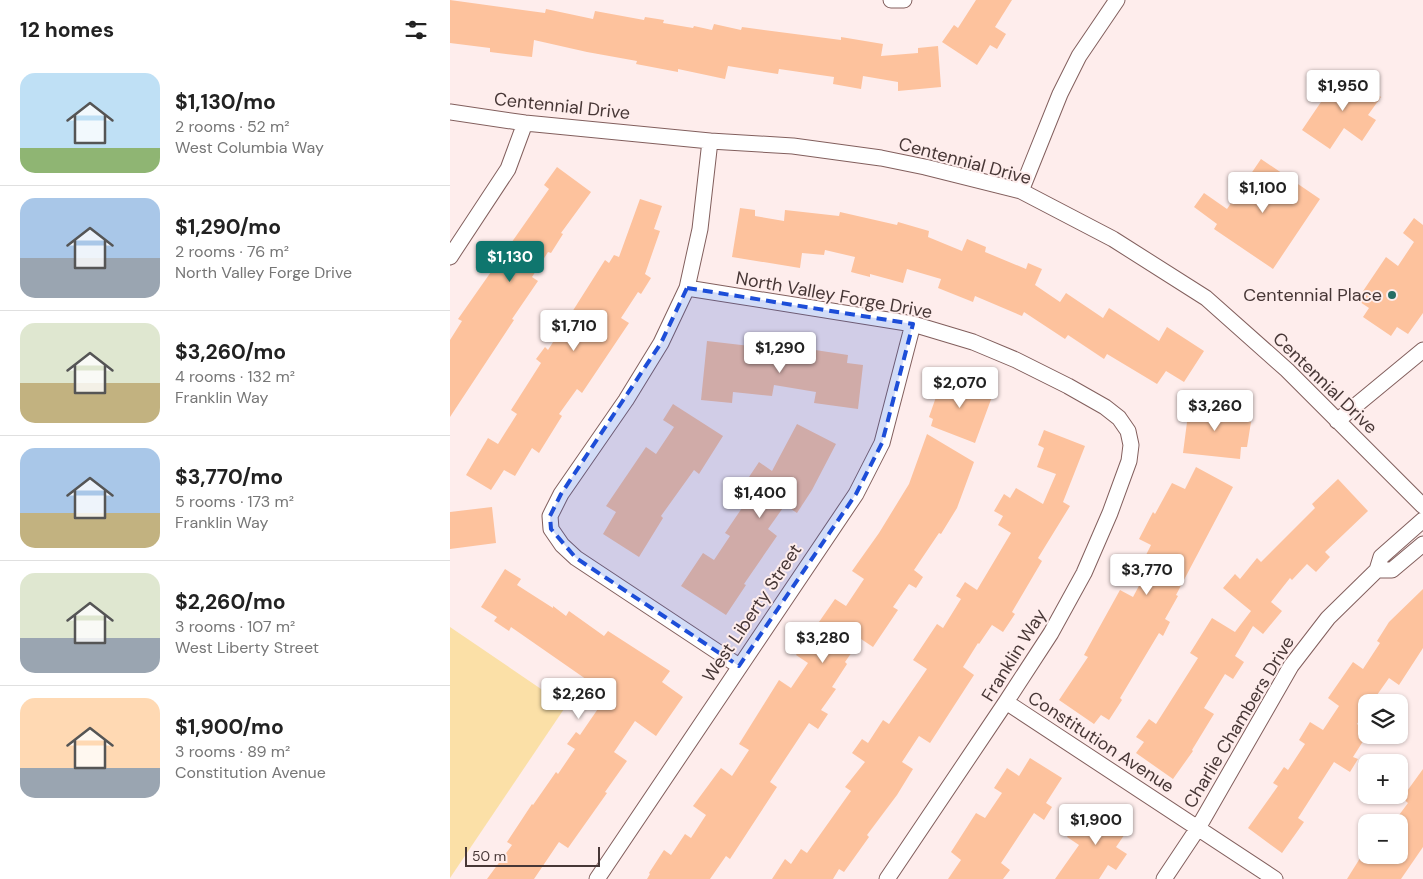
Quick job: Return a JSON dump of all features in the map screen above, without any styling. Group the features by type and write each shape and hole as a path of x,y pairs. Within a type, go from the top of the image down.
{"street":[{"path":"891,0 904,0"},
{"path":"1021,191 1060,94 1079,56 1117,0"},
{"name":"Centennial Drive","path":"450,112 525,123 710,141 793,146 882,158 1021,191 1113,239 1206,298 1287,370 1423,506"},
{"path":"450,257 508,169 525,123"},
{"path":"710,141 700,229 687,288 661,343 626,400 561,494 550,516 552,529 562,545 576,558 739,666"},
{"name":"North Valley Forge Drive","path":"687,288 913,324 973,342 1016,360 1105,407 1119,418 1128,431"},
{"name":"West Liberty Street","path":"597,879 856,494 882,443 913,324"},
{"path":"1337,421 1423,350"},
{"name":"Franklin Way","path":"887,879 1051,633 1084,573 1110,513 1129,461 1131,445 1128,431"},
{"name":"Charlie Chambers Drive","path":"1164,879 1198,828 1290,666 1328,618 1377,570 1381,557 1423,520"},
{"name":"Charlie Chambers Drive","path":"1377,570 1392,570 1423,544"},
{"name":"Constitution Avenue","path":"1006,702 1275,879"}],"highlighted area":[{"path":"687,288 913,324 882,443 856,494 739,666 576,558 551,529 550,516 561,494 661,343"}],"shaded area":[{"path":"450,627 566,706 450,878"}],"building":[{"path":"450,0 545,13 546,9 593,19 595,11 644,20 645,17 664,20 663,23 693,28 694,26 712,30 714,24 741,30 742,27 841,40 841,37 883,44 881,56 918,53 918,48 938,46 941,87 898,91 898,82 863,76 861,89 833,84 834,77 779,69 778,74 728,66 725,79 678,69 678,72 636,64 637,61 534,40 532,57 490,52 490,48 450,43"},
{"path":"976,0 1012,0 995,27 1006,34 997,49 990,45 977,65 942,42 954,25 958,28"},
{"path":"1342,71 1381,97 1368,115 1376,120 1362,141 1344,128 1330,149 1302,130"},
{"path":"1261,159 1320,199 1273,269 1214,229 1217,224 1194,207 1204,193 1227,209"},
{"path":"557,167 591,192 561,233 563,234 551,253 548,252 532,277 538,281 450,417 450,340 462,321 458,319 549,189 544,185"},
{"path":"640,199 662,206 654,229 660,231 645,274 651,278 641,294 638,292 621,318 629,323 582,393 577,389 559,414 562,416 539,453 532,448 515,476 504,470 491,490 466,475 488,438 498,444 517,414 511,410 541,363 536,359 545,347 548,350 605,260 609,263 614,255 619,257"},
{"path":"740,208 755,210 755,216 784,221 785,210 839,216 840,212 897,225 898,222 929,231 928,237 962,251 967,239 986,247 985,252 1026,269 1028,263 1042,269 1035,285 1060,302 1066,293 1103,318 1109,308 1159,341 1167,327 1204,351 1184,382 1166,371 1157,384 1107,354 1104,359 1068,335 1065,339 1024,312 1022,316 975,296 973,302 938,288 941,279 907,269 903,283 870,274 870,277 851,272 855,257 825,250 824,255 802,253 800,268 732,257"},
{"name":"Centennial Place","path":"1414,218 1423,225 1423,313 1408,334 1397,327 1391,336 1363,317 1369,308 1357,300 1386,257 1398,266 1414,242 1403,233"},
{"path":"707,341 750,346 749,352 788,358 789,346 848,355 847,363 863,365 858,409 814,403 816,392 774,385 772,396 733,392 732,403 701,400"},
{"path":"943,377 993,394 975,443 931,426 933,419 929,417"},
{"path":"1190,399 1207,401 1207,408 1240,412 1239,420 1251,422 1247,447 1241,447 1240,459 1183,453"},
{"path":"673,404 723,436 699,474 694,470 661,516 663,518 639,557 603,534 616,512 606,506 646,447 656,454 674,427 663,420"},
{"path":"797,424 836,444 812,490 797,513 785,505 768,529 777,536 744,584 746,585 726,615 681,586 703,553 714,560 730,536 725,533 744,505 739,502 754,480 749,477 759,462 772,471"},
{"path":"1044,430 1085,446 1063,502 1070,506 1038,558 1042,561 1012,612 1015,614 1003,632 992,625 978,643 963,667 974,675 930,743 919,736 902,762 913,769 844,872 839,869 833,879 772,879 785,859 791,864 801,849 807,853 851,791 845,787 865,762 852,753 862,739 868,743 883,720 889,724 927,669 913,660 937,624 943,628 961,599 956,596 965,582 977,590 1011,533 998,525 1003,516 994,511 1004,494 1010,498 1016,488 1043,504 1056,474 1037,467 1044,448 1038,445"},
{"path":"927,434 974,462 957,508 941,534 939,533 914,570 923,577 916,588 909,584 893,607 898,610 873,647 861,639 845,662 847,664 832,687 836,689 821,710 828,714 818,729 809,723 770,782 777,787 730,859 726,856 710,879 647,879 664,850 671,855 685,834 691,838 706,815 693,806 721,768 732,776 749,750 739,744 779,680 791,688 808,663 796,655 835,599 846,606 864,579 852,571 879,533 909,484"},
{"path":"1196,467 1233,487 1176,595 1178,596 1165,619 1170,622 1163,636 1159,633 1109,720 1101,715 1094,724 1059,700 1088,657 1084,655 1120,590 1133,597 1148,569 1141,565 1151,545 1139,539 1153,512 1155,514 1172,483 1185,489"},
{"path":"1338,479 1368,511 1325,552 1330,557 1316,572 1307,564 1292,580 1290,578 1271,602 1282,611 1263,634 1253,626 1235,656 1244,662 1233,679 1225,674 1204,708 1214,714 1193,751 1173,779 1136,753 1144,742 1136,737 1149,719 1156,724 1198,658 1190,653 1212,618 1235,632 1251,611 1223,588 1235,574 1240,579 1257,558 1261,562 1315,508 1312,504"},
{"path":"492,507 496,543 450,549 450,512"},
{"path":"505,569 521,579 517,585 553,608 553,606 566,616 569,611 604,636 608,631 670,671 662,682 683,697 656,736 635,721 614,752 627,761 605,792 607,793 568,848 559,842 534,879 487,879 512,845 507,842 532,804 556,772 558,774 575,749 567,744 576,732 580,735 604,700 589,690 593,684 511,627 509,631 494,621 497,617 481,607"},
{"path":"1423,589 1423,648 1399,685 1389,678 1378,694 1358,694 1358,744 1361,744 1353,757 1358,759 1350,772 1334,762 1298,818 1304,822 1282,853 1248,828 1278,786 1273,783 1284,767 1288,770 1305,744 1299,740 1310,722 1323,730 1339,706 1328,698 1353,662 1363,669 1380,643 1377,641 1389,622"},
{"path":"1030,758 1062,778 1046,803 1052,807 1044,820 1034,813 1001,863 1010,870 1003,879 948,879 961,860 951,852 976,813 985,818 1002,793 994,788 1007,768 1019,776"},
{"path":"1423,769 1423,847 1401,879 1347,879 1358,861 1358,864 1408,864 1408,814 1400,814 1408,804 1408,790"},
{"path":"1099,804 1131,825 1116,847 1127,854 1116,870 1108,865 1099,879 1055,879 1079,845 1067,837 1076,823 1083,827"}],"place":[{"name":"Centennial Place","path":"1392,295"}]}
